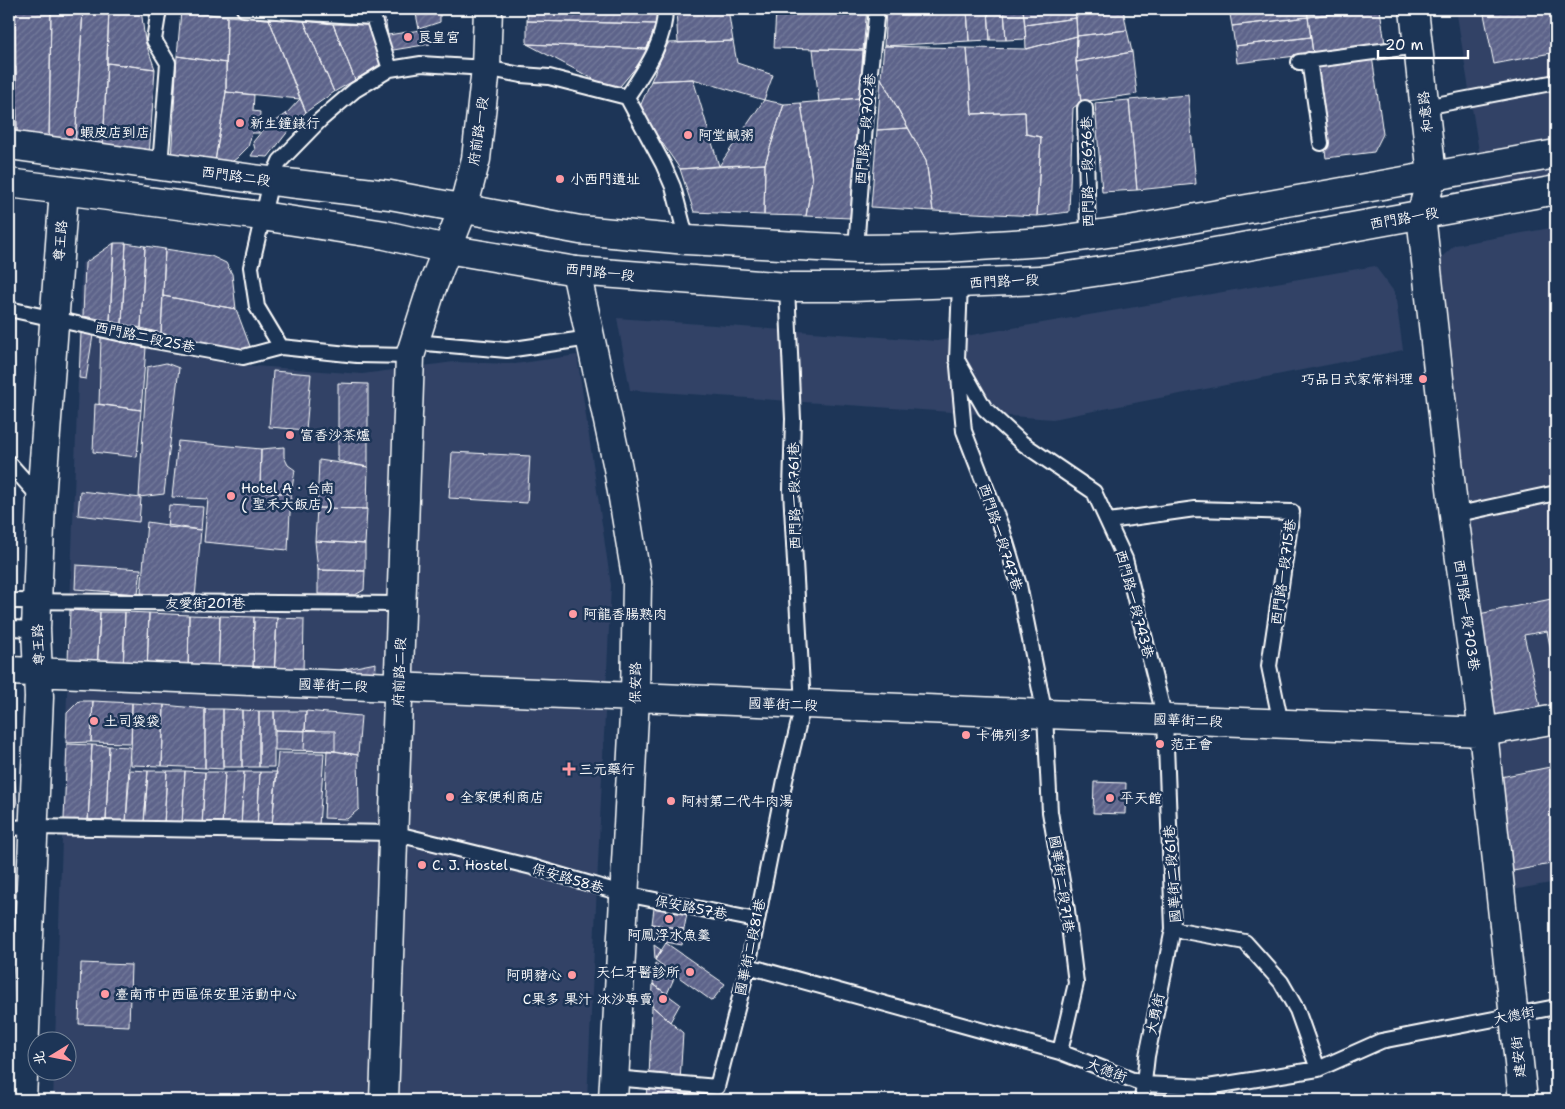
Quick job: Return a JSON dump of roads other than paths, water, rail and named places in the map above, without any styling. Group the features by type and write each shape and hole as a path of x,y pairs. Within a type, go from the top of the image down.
{"street":[{"name":"府前路一段","path":"447,249 463,209 476,159 486,68 488,9"},
{"name":"和意路","path":"1414,9 1432,176 1421,214"},
{"name":"西門路二段","path":"9,145 271,181 390,194 463,209"},
{"path":"463,209 580,230 687,240 856,249 945,248 1045,242 1556,154"},
{"path":"9,183 262,216 385,235 447,249"},
{"name":"尊王路","path":"22,1100 22,828 40,672 36,629 41,500 64,190"},
{"name":"西門路一段","path":"447,249 576,271 787,287 960,284 1040,280 1149,264 1556,190"},
{"name":"西門路一段703巷","path":"1421,214 1454,515 1483,732 1514,1014"},
{"name":"府前路二段","path":"384,1100 412,349 447,249"},
{"name":"保安路","path":"576,271 618,468 637,582 635,698 613,1089"},
{"name":"國華街二段","path":"9,671 1483,732 1556,719"},
{"name":"建安街","path":"1514,1014 1523,1100"}],"lane":[{"path":"159,9 154,40 168,63 160,166"},
{"path":"244,9 373,17 390,69"},
{"path":"627,97 649,64 665,27 665,9"},
{"name":"西門路一段702巷","path":"856,249 867,98 877,9"},
{"path":"1321,143 1304,61 1418,46"},
{"path":"590,338 507,350 412,349 357,355 281,347 257,308 252,267 271,181 280,161 320,120 355,90 390,69 421,64 486,68 521,75 549,77 627,97 663,164 673,188 687,240"},
{"path":"1425,107 1556,82"},
{"name":"西門路一段676巷","path":"1085,108 1088,235"},
{"path":"957,360 960,284"},
{"name":"西門路一段761巷","path":"787,287 793,419 791,490 803,705"},
{"name":"西門路二段25巷","path":"9,309 155,341 243,357 281,347"},
{"name":"西門路一段743巷","path":"957,360 985,410 1022,443 1094,492 1125,559 1165,719"},
{"name":"西門路一段747巷","path":"957,360 964,431 1002,529 1018,585 1045,715"},
{"path":"9,463 41,500"},
{"path":"1454,515 1556,493"},
{"name":"西門路一段715巷","path":"1109,521 1194,509 1292,512 1269,666 1281,724"},
{"name":"友愛街201巷","path":"9,601 402,604"},
{"path":"9,628 36,629"},
{"name":"國華街二段81巷","path":"613,1089 717,1087 748,966 784,780 803,705"},
{"name":"國華街二段71巷","path":"1045,715 1050,812 1067,910 1076,983 1060,1052"},
{"name":"國華街二段61巷","path":"1165,719 1173,929 1245,942 1285,989 1297,1010 1318,1069"},
{"name":"保安路58巷","path":"22,828 394,832 532,867 625,894"},
{"name":"保安路57巷","path":"625,894 756,920"},
{"name":"大勇街","path":"1142,1100 1146,1056 1173,929"},
{"name":"大德街","path":"748,966 1060,1052 1143,1084 1208,1087 1318,1069 1380,1041 1556,1007"}],"place":[{"name":"良皇宮","path":"408,37"},
{"name":"新生鐘錶行","path":"240,123"},
{"name":"蝦皮店到店","path":"70,132"},
{"name":"阿堂鹹粥","path":"688,135"},
{"name":"小西門遺址","path":"560,179"},
{"name":"巧品日式家常料理","path":"1423,379"},
{"name":"富香沙茶爐","path":"290,435"},
{"name":"Hotel A．台南 ( 聖禾大飯店 )","path":"231,496"},
{"name":"阿龍香腸熟肉","path":"573,614"},
{"name":"土司袋袋","path":"94,721"},
{"name":"卡佛列多","path":"966,735"},
{"name":"范王會","path":"1160,744"},
{"name":"三元藥行","path":"569,769"},
{"name":"全家便利商店","path":"450,797"},
{"name":"平天館","path":"1110,798"},
{"name":"阿村第二代牛肉湯","path":"671,801"},
{"name":"C. J. Hostel","path":"422,865"},
{"name":"阿鳳浮水魚羹","path":"669,919"},
{"name":"天仁牙醫診所","path":"690,972"},
{"name":"阿明豬心","path":"572,975"},
{"name":"臺南市中西區保安里活動中心","path":"105,994"},
{"name":"C果多 果汁 冰沙專賣","path":"663,999"}]}
